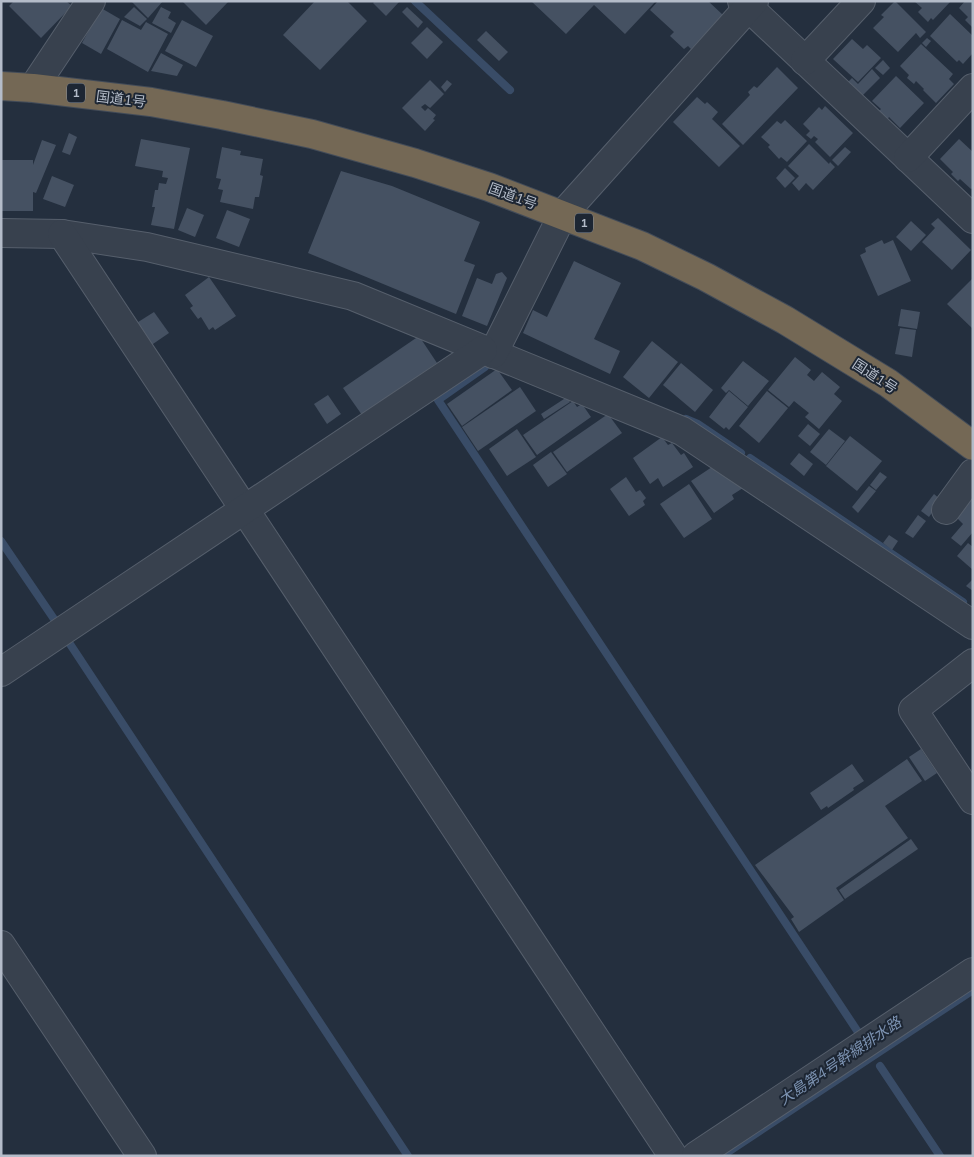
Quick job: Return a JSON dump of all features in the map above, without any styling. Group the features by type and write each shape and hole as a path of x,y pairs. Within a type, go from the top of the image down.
{"highway":[{"name":"国道1号","path":"1,86 151,102 222,114 312,134 461,178 563,214 650,250 706,277 785,320 888,383 973,446"}],"street":[{"path":"33,88 91,1"},
{"path":"805,61 861,1"},
{"path":"1,672 488,352 563,214 748,3 805,61 973,219"},
{"path":"908,158 973,88"},
{"path":"1,233 62,234 147,247 353,296 682,431 973,625"},
{"path":"62,234 673,1156"},
{"path":"946,510 973,473"},
{"path":"973,663 913,710 973,800"},
{"path":"1,946 142,1156"},
{"path":"696,1156 973,972"}],"building":[{"path":"14,1 66,1 72,6 41,38 9,6"},
{"path":"131,1 163,1 148,18"},
{"path":"182,1 229,1 206,25"},
{"path":"315,1 347,1 367,21 320,70 283,35"},
{"path":"375,1 400,1 386,16 373,3"},
{"path":"531,1 656,1 625,34 594,5 566,34"},
{"path":"658,1 708,1 723,15 691,49 688,46 684,49 670,36 674,32 650,10"},
{"path":"895,1 926,32 920,38 916,33 898,52 873,28 884,17 881,15"},
{"path":"914,1 951,1 933,20 931,18 928,22 918,12 922,8"},
{"path":"965,1 973,1 973,28 965,20 968,17 959,8"},
{"path":"134,7 147,19 140,26 124,17"},
{"path":"161,7 171,12 168,18 176,23 171,33 152,23"},
{"path":"407,7 423,22 418,28 402,12"},
{"path":"101,8 120,19 101,54 82,43"},
{"path":"950,14 973,36 973,53 963,64 959,60 957,62 930,36"},
{"path":"122,20 141,30 146,22 168,34 148,72 107,49"},
{"path":"182,20 213,36 196,67 165,51"},
{"path":"427,27 443,42 427,59 411,43"},
{"path":"486,31 508,52 499,61 477,40"},
{"path":"927,38 931,41 926,47 922,43"},
{"path":"852,39 863,49 867,45 881,58 858,82 833,59"},
{"path":"921,44 953,74 949,79 954,84 936,103 916,81 914,84 907,78 909,75 900,66"},
{"path":"161,53 183,65 177,76 151,71"},
{"path":"883,60 890,68 883,75 875,68"},
{"path":"777,67 798,88 743,145 722,124 750,95 748,92 754,86 757,88"},
{"path":"872,69 880,78 860,98 846,84 852,78 858,84"},
{"path":"896,76 924,103 900,128 889,117 887,120 878,112 881,109 872,101"},
{"path":"430,80 444,94 430,108 425,104 421,107 425,111 428,108 436,115 433,119 435,120 425,131 402,108"},
{"path":"447,80 452,84 445,92 441,87"},
{"path":"697,97 705,104 707,102 718,112 712,119 740,146 719,167 673,122"},
{"path":"825,106 853,133 830,157 815,142 818,139 814,136 811,139 806,135 810,131 803,124 819,107 822,110"},
{"path":"785,120 807,141 787,162 781,157 779,159 768,147 770,145 761,137 777,121 781,124"},
{"path":"69,133 77,137 70,155 62,152"},
{"path":"141,139 190,148 174,229 151,225 155,207 152,207 155,190 158,190 159,183 166,184 168,178 162,177 163,171 135,166"},
{"path":"959,139 973,152 973,188 971,189 960,179 958,181 951,174 953,172 940,159"},
{"path":"42,140 56,145 36,193 33,192 33,211 1,211 1,160 33,160 33,165"},
{"path":"809,144 829,164 830,162 835,167 813,190 806,183 799,191 792,183 799,176 788,166"},
{"path":"222,147 241,151 240,155 263,159 260,175 263,176 259,197 255,197 253,209 220,202 223,190 218,189 221,179 216,178"},
{"path":"845,147 851,152 838,166 832,160"},
{"path":"785,168 795,178 785,188 776,178"},
{"path":"341,171 392,186 480,222 464,261 475,265 456,314 308,253"},
{"path":"52,176 74,185 65,207 43,199"},
{"path":"187,208 204,215 195,237 178,230"},
{"path":"227,210 250,219 239,247 216,238"},
{"path":"938,218 971,250 952,270 922,242 935,228 931,224"},
{"path":"911,221 926,235 911,251 896,237"},
{"path":"882,240 884,244 893,240 911,281 878,296 860,255 866,252 865,248"},
{"path":"574,261 621,283 594,339 620,351 610,374 523,333 533,310 547,317"},
{"path":"502,272 507,278 487,326 462,316 477,278 492,284 496,274"},
{"path":"209,277 236,316 215,330 213,327 209,330 201,317 198,319 190,308 193,306 185,295"},
{"path":"973,278 973,329 947,304"},
{"path":"901,309 920,312 917,329 898,326"},
{"path":"154,312 169,333 150,346 135,324"},
{"path":"900,328 916,330 912,357 895,354"},
{"path":"419,336 437,363 362,415 343,388"},
{"path":"652,341 678,362 649,398 623,377"},
{"path":"795,357 811,370 807,375 814,381 822,372 840,387 834,394 842,401 819,429 805,417 809,413 794,401 789,407 768,390"},
{"path":"743,361 769,381 748,406 729,390 726,393 721,388"},
{"path":"681,363 713,390 695,412 663,385"},
{"path":"497,369 512,390 462,426 447,404"},
{"path":"520,387 536,411 478,451 462,427"},
{"path":"729,391 748,407 729,430 726,427 724,429 709,417"},
{"path":"767,391 788,408 759,443 739,426"},
{"path":"328,395 341,414 327,424 314,404"},
{"path":"567,397 570,402 544,419 541,414"},
{"path":"573,401 577,407 582,404 591,417 537,455 523,435"},
{"path":"608,414 622,433 567,472 553,452"},
{"path":"808,424 820,434 810,446 798,436"},
{"path":"517,429 536,457 507,476 489,449"},
{"path":"829,429 845,441 826,465 810,452"},
{"path":"850,436 882,461 857,491 826,466"},
{"path":"662,437 668,445 672,443 681,455 684,453 693,467 663,487 658,478 650,484 633,458"},
{"path":"551,452 567,474 548,487 533,465"},
{"path":"799,453 813,464 804,476 790,464"},
{"path":"712,467 743,488 732,495 734,499 714,513 691,481"},
{"path":"880,472 887,477 876,490 870,485"},
{"path":"626,477 636,492 640,490 646,498 643,501 645,505 629,516 610,489"},
{"path":"689,484 712,519 684,538 660,504"},
{"path":"869,486 876,491 858,513 852,507"},
{"path":"973,491 973,532 961,546 951,538 963,524 955,516"},
{"path":"934,494 941,500 929,517 921,511"},
{"path":"918,515 926,521 913,538 905,533"},
{"path":"889,535 898,541 892,550 883,543"},
{"path":"968,543 973,547 973,570 957,556"},
{"path":"973,579 973,591 966,586"},
{"path":"921,749 937,773 925,781 909,757"},
{"path":"907,759 922,781 885,806 908,838 836,888 844,900 799,932 791,919 794,917 755,865"},
{"path":"852,764 864,781 828,808 827,806 821,810 810,793"},
{"path":"911,839 918,849 845,899 839,890"}],"waterway":[{"path":"415,1 510,90"},
{"path":"485,367 438,400 860,1035"},
{"path":"686,419 698,424 741,453"},
{"path":"750,458 963,602"},
{"path":"1,541 54,619"},
{"path":"68,641 408,1156"},
{"name":"大島第4号幹線排水路","path":"722,1156 973,990"},
{"path":"880,1066 940,1156"}]}
